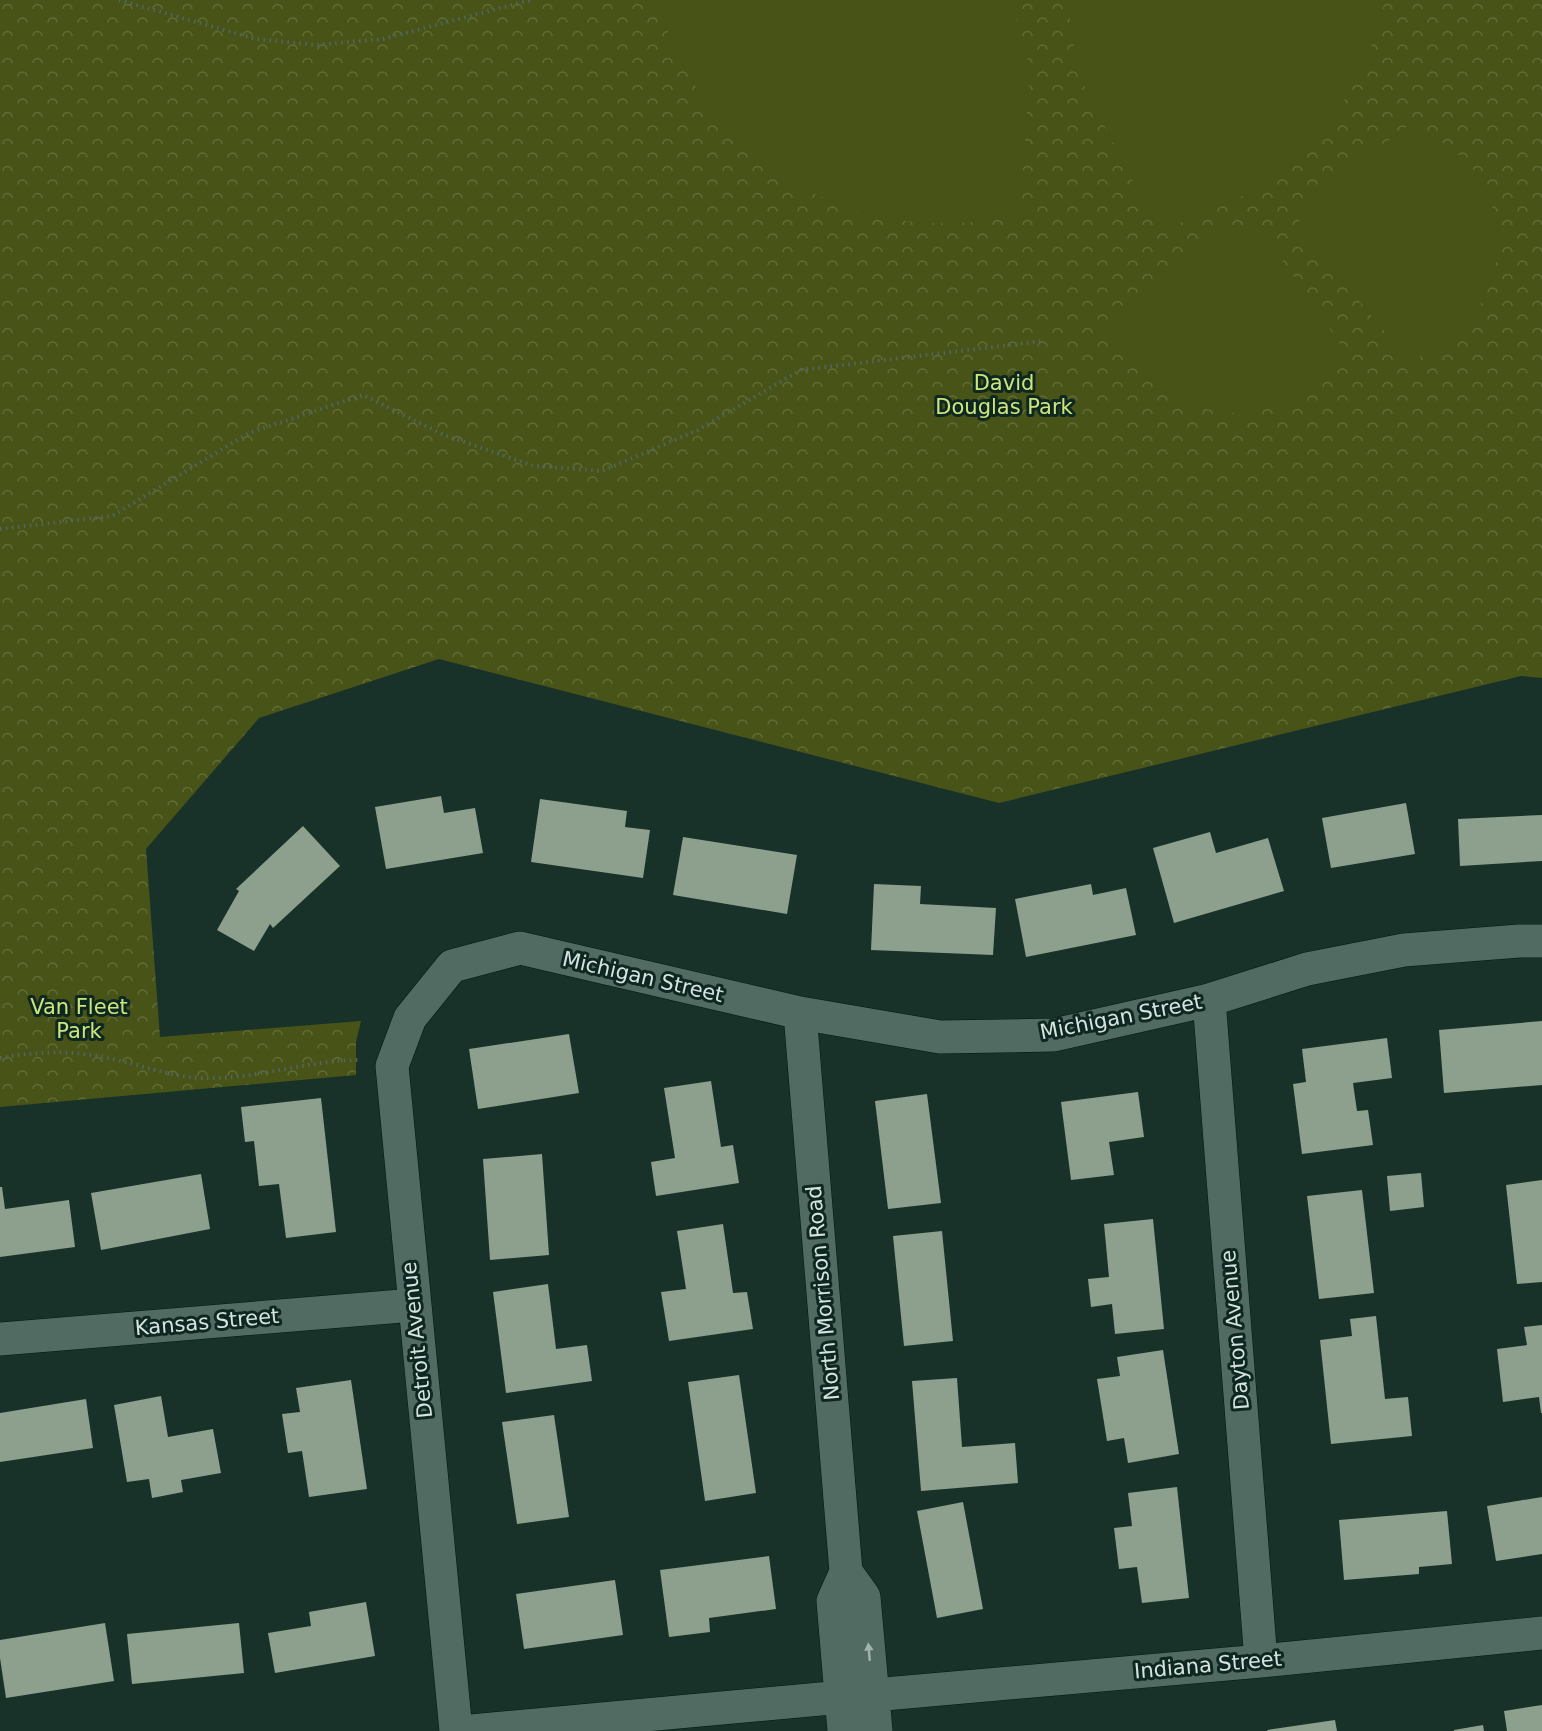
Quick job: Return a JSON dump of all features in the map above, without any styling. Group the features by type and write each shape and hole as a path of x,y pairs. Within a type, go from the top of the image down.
{"street":[{"name":"Michigan Street","path":"452,966 520,948 801,1013 940,1037 1054,1035 1209,1000 1307,969 1404,950 1542,941"},
{"name":"Detroit Avenue","path":"452,966 410,1018 392,1066 456,1731"},
{"name":"Dayton Avenue","path":"1209,1000 1262,1661"},
{"name":"North Morrison Road","path":"801,1013 846,1572 833,1601 858,1696 876,1731"},
{"name":"Kansas Street","path":"0,1339 414,1305"},
{"name":"Indiana Street","path":"471,1731 1262,1661 1542,1633"},
{"name":"North Morrison Road","path":"844,1731 858,1696"}],"path":[{"path":"119,0 256,39 316,45 383,39 531,0"},
{"path":"0,529 112,516 249,433 363,395 444,435 534,466 602,471 698,430 801,370 1043,340"},
{"path":"0,1058 30,1052 71,1052 112,1059 174,1076 207,1078 251,1075 338,1060 367,1060 392,1066"}],"green space":[{"name":"David Douglas Park","path":"0,0 1542,0 1542,678 1521,676 999,803 439,659 259,718 146,849 160,1037 361,1021 356,1042 356,1075 0,1107"},
{"path":"657,0 1011,0 1030,67 1020,214 959,223 900,220 845,207 794,183 749,149 710,107 679,57"},
{"path":"1067,0 1385,0 1377,29 1353,85 1337,111 1297,157 1273,176 1236,199 1204,214 1158,230 1079,76"},
{"path":"1408,126 1451,148 1474,170 1493,208 1497,229 1494,272 1477,311 1463,328 1443,346 1410,361 1298,229 1303,201"},
{"path":"1229,225 1260,228 1349,357 1319,387 1282,406 1241,414 1199,408 1161,391 1130,363 1109,327"}],"building":[{"path":"441,796 444,813 475,808 483,853 386,869 375,807"},
{"path":"540,799 627,811 625,827 650,830 643,878 531,862"},
{"path":"1406,803 1415,854 1331,868 1322,818"},
{"path":"1542,815 1542,861 1460,866 1458,819"},
{"path":"303,826 340,866 273,928 270,924 254,951 217,930 239,891 236,889"},
{"path":"1210,832 1216,853 1268,838 1284,891 1174,923 1153,848"},
{"path":"683,837 797,855 787,914 673,895"},
{"path":"874,884 921,886 920,904 996,908 993,955 871,950"},
{"path":"1091,884 1093,895 1126,888 1136,935 1026,957 1015,899"},
{"path":"1542,1021 1542,1085 1444,1093 1439,1030"},
{"path":"569,1034 579,1093 478,1109 469,1049"},
{"path":"1387,1038 1392,1078 1353,1083 1357,1111 1368,1110 1373,1145 1302,1154 1293,1084 1306,1082 1302,1049"},
{"path":"711,1081 721,1147 733,1145 739,1183 656,1196 651,1162 675,1158 664,1088"},
{"path":"1138,1092 1144,1137 1109,1142 1114,1175 1071,1180 1061,1102"},
{"path":"927,1094 941,1203 888,1209 875,1101"},
{"path":"321,1098 336,1232 286,1238 279,1184 259,1186 254,1141 245,1142 241,1107"},
{"path":"542,1154 549,1255 490,1260 483,1159"},
{"path":"1421,1173 1424,1207 1390,1211 1387,1176"},
{"path":"201,1174 210,1229 101,1250 91,1193"},
{"path":"1542,1180 1542,1282 1517,1284 1506,1185"},
{"path":"0,1187 2,1187 5,1209 69,1200 75,1247 0,1257"},
{"path":"1362,1190 1374,1293 1319,1299 1307,1196"},
{"path":"1153,1219 1164,1329 1115,1334 1112,1304 1091,1307 1088,1279 1109,1277 1104,1224"},
{"path":"723,1224 733,1293 747,1292 753,1329 669,1341 661,1292 686,1289 677,1231"},
{"path":"942,1231 953,1341 904,1346 893,1236"},
{"path":"548,1284 556,1349 587,1345 592,1381 506,1393 493,1292"},
{"path":"1376,1316 1385,1399 1408,1397 1412,1436 1331,1444 1320,1340 1352,1336 1350,1319"},
{"path":"1542,1325 1541,1413 1539,1397 1503,1402 1497,1349 1527,1345 1524,1327"},
{"path":"1163,1350 1179,1454 1128,1463 1124,1438 1107,1441 1097,1379 1120,1376 1117,1357"},
{"path":"739,1375 756,1493 705,1501 688,1382"},
{"path":"957,1378 962,1447 1015,1443 1018,1483 921,1491 912,1381"},
{"path":"351,1380 367,1489 309,1497 302,1451 288,1453 282,1414 300,1412 296,1388"},
{"path":"161,1396 168,1437 213,1429 221,1473 181,1480 183,1492 152,1498 149,1479 127,1482 114,1405"},
{"path":"86,1399 93,1448 0,1462 0,1413"},
{"path":"554,1415 569,1517 517,1524 502,1422"},
{"path":"1177,1487 1189,1598 1142,1603 1137,1567 1119,1569 1114,1528 1132,1526 1128,1493"},
{"path":"1542,1497 1542,1554 1496,1561 1487,1506"},
{"path":"963,1502 983,1609 937,1618 917,1511"},
{"path":"1447,1511 1452,1564 1419,1567 1419,1574 1344,1580 1339,1520"},
{"path":"769,1556 776,1609 709,1618 710,1632 669,1637 660,1570"},
{"path":"615,1580 623,1635 524,1649 516,1594"},
{"path":"366,1602 375,1656 275,1673 268,1633 311,1626 309,1612"},
{"path":"105,1623 114,1681 6,1698 0,1658 0,1640"},
{"path":"239,1623 244,1673 132,1684 127,1634"},
{"path":"1542,1705 1542,1731 1507,1731 1504,1711"},
{"path":"1335,1720 1337,1731 1267,1730"},
{"path":"1483,1725 1484,1731 1454,1731 1454,1730"}],"park label":[{"name":"Van Fleet Park","path":"79,1019"}]}
